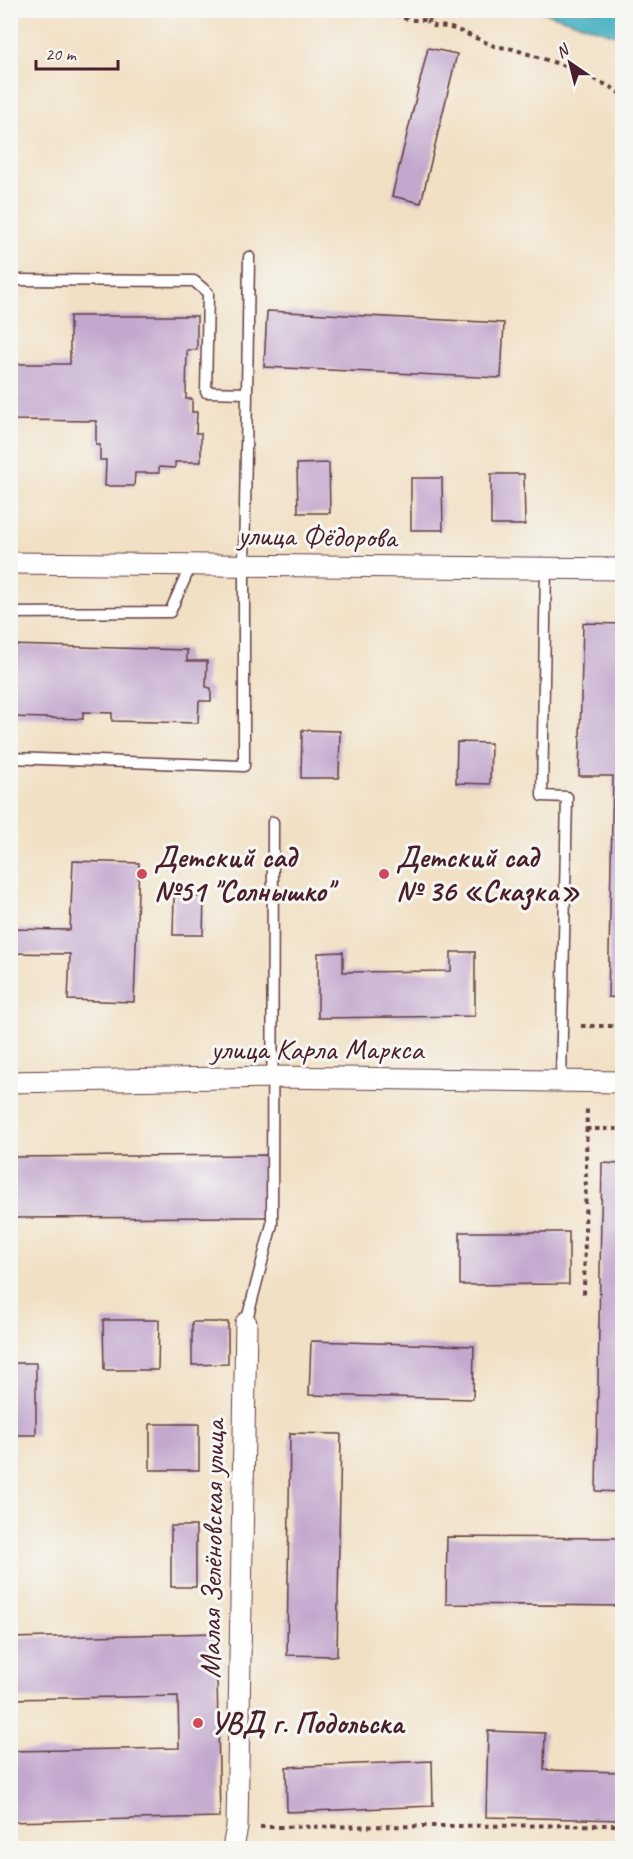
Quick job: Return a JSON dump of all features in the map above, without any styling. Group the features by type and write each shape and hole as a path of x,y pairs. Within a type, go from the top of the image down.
{"street":[{"name":"улица Фёдорова","path":"10,563 622,569"},
{"name":"улица Карла Маркса","path":"10,1082 274,1077 622,1082"},
{"name":"Малая Зелёновская улица","path":"233,1848 237,1827 246,1323"}],"lane":[{"path":"10,758 244,766 244,565 249,257"},
{"path":"10,280 194,281 208,293 206,392 247,393"},
{"path":"10,613 170,612 191,565"},
{"path":"546,568 542,796 567,797 561,1081"},
{"path":"246,1323 272,1224 273,822"}],"path":[{"path":"387,10 418,22 430,20 428,21 434,26 447,27 494,46 513,48 537,56 612,87 622,95"},
{"path":"563,1026 622,1026"},
{"path":"584,1294 587,1081"},
{"path":"586,1129 622,1129"},
{"path":"237,1827 622,1825"}],"water":[{"path":"539,11 622,11 622,37"}],"building":[{"path":"428,48 457,54 421,203 392,196"},
{"path":"267,311 504,323 501,378 264,367"},
{"path":"70,316 197,316 197,350 187,350 186,399 192,399 192,412 197,412 196,433 201,433 201,462 175,462 175,468 159,467 159,473 135,473 134,486 105,486 106,460 100,460 100,445 96,445 96,421 10,420 10,364 70,364"},
{"path":"329,463 330,513 298,513 297,464"},
{"path":"491,474 524,474 525,525 491,525"},
{"path":"411,478 442,478 443,530 411,530"},
{"path":"583,623 622,624 622,998 608,997 613,776 579,776"},
{"path":"10,645 187,650 187,661 207,661 206,687 211,688 211,701 199,701 198,723 112,721 112,713 83,712 83,719 10,717"},
{"path":"302,730 340,731 339,778 301,778"},
{"path":"457,742 491,743 490,784 456,783"},
{"path":"73,861 139,863 134,1002 68,1000 70,954 10,953 10,929 70,930"},
{"path":"174,897 204,897 203,935 173,935"},
{"path":"343,952 343,972 451,971 451,952 475,952 475,1016 318,1018 318,953"},
{"path":"268,1155 268,1217 10,1218 10,1157"},
{"path":"602,1163 622,1164 622,1492 596,1491"},
{"path":"460,1232 569,1232 569,1284 460,1285"},
{"path":"103,1320 159,1320 158,1370 104,1370"},
{"path":"192,1322 228,1322 228,1364 192,1365"},
{"path":"311,1341 474,1346 473,1399 309,1395"},
{"path":"10,1363 36,1363 36,1435 10,1435"},
{"path":"150,1424 199,1424 199,1470 150,1470"},
{"path":"290,1433 341,1434 337,1656 287,1655"},
{"path":"171,1526 196,1526 196,1587 171,1587"},
{"path":"447,1537 622,1538 622,1606 446,1604"},
{"name":"УВД г. Подольска","path":"216,1633 220,1817 10,1822 10,1751 179,1748 178,1696 10,1699 10,1638"},
{"path":"488,1731 545,1733 544,1770 622,1772 622,1820 486,1817"},
{"path":"432,1761 433,1806 287,1812 286,1767"}],"place":[{"name":"Детский сад №51 \"Солнышко\"","path":"142,874"},
{"name":"Детский сад № 36 «Сказка»","path":"384,874"},
{"name":"УВД г. Подольска","path":"198,1723"}]}
